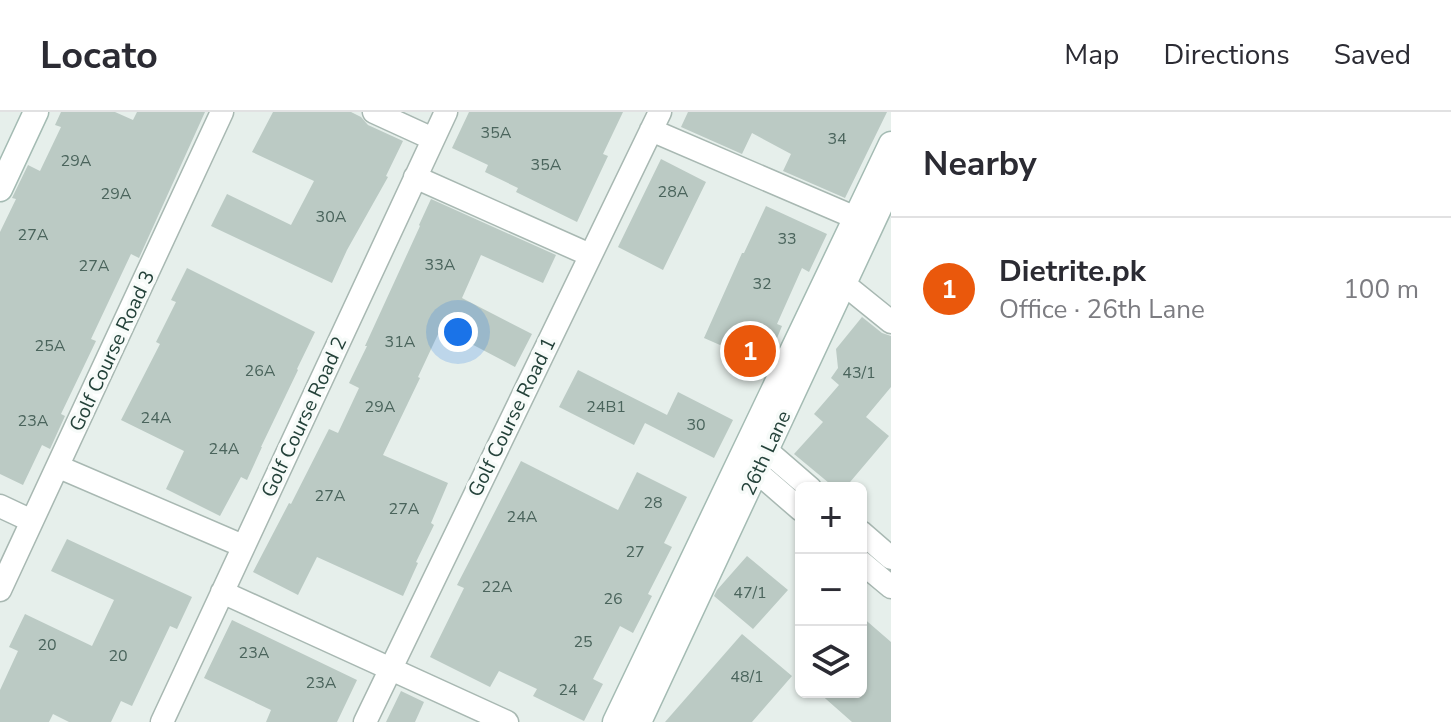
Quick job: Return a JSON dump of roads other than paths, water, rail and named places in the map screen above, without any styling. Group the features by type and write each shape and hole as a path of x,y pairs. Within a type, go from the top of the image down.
{"street":[{"path":"0,189 36,112"},
{"name":"Golf Course Road 3","path":"0,590 222,112"},
{"path":"374,112 433,139"},
{"name":"Golf Course Road 2","path":"162,722 446,112"},
{"path":"656,121 856,218"},
{"name":"Golf Course Road 1","path":"365,722 656,121"},
{"path":"615,722 754,455 891,144"},
{"path":"415,177 590,255"},
{"name":"26th Lane","path":"639,722 754,455 844,284 891,183"},
{"path":"844,284 891,322"},
{"path":"754,455 800,482"},
{"path":"754,455 795,503"},
{"path":"59,467 243,546"},
{"path":"0,506 32,521"},
{"path":"867,537 891,558"},
{"path":"867,567 891,587"},
{"path":"222,592 507,722"}],"place":[{"name":"Dietrite.pk","path":"750,351"}]}
